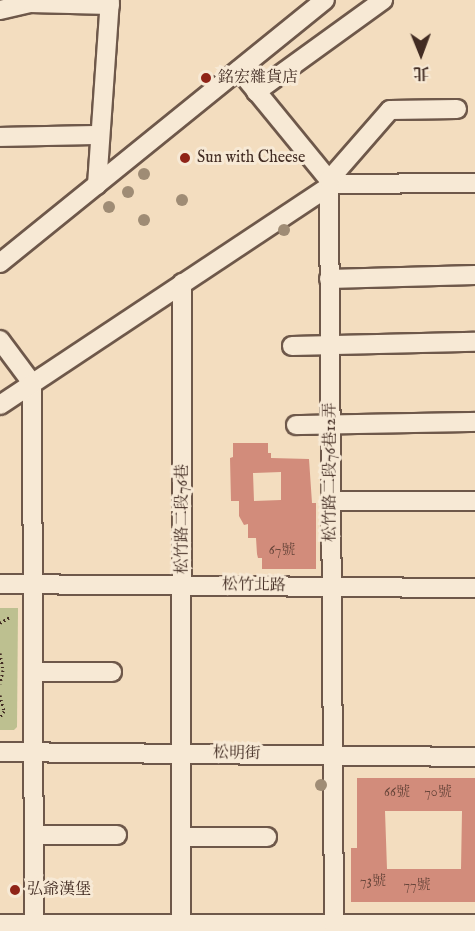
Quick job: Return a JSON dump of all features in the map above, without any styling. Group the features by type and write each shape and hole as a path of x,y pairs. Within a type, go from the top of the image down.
{"street":[{"path":"0,264 325,0"},
{"path":"256,92 383,0"},
{"path":"0,10 30,3 110,2 98,135 97,185"},
{"path":"239,70 329,183"},
{"path":"0,405 329,183 390,110 457,109"},
{"path":"0,137 98,135"},
{"path":"329,183 475,183"},
{"name":"松竹路二段76巷12弄","path":"329,183 334,924"},
{"path":"329,279 475,275"},
{"name":"松竹路二段76巷","path":"181,924 182,283"},
{"path":"0,340 32,383 34,928"},
{"path":"292,346 475,342"},
{"path":"296,425 475,422"},
{"path":"331,501 475,501"},
{"name":"松竹北路","path":"0,584 475,588"},
{"path":"33,672 112,672"},
{"name":"松明街","path":"0,752 475,757"},
{"path":"34,836 117,835"},
{"path":"182,837 267,837"},
{"path":"0,924 34,928 181,924 475,924"}],"path":[{"path":"0,623 11,616"},
{"path":"0,652 3,670 0,684"},
{"path":"0,695 4,711 0,717"}],"green space":[{"path":"0,608 18,608 17,727 14,730 0,730"}],"building":[{"path":"233,443 268,443 268,453 271,453 271,458 309,459 312,503 316,503 316,569 262,569 262,558 258,558 256,538 248,538 248,524 244,525 239,516 239,501 231,501 230,458 233,457","holes":["281,472 281,500 254,501 253,473"]},
{"path":"357,778 475,778 475,902 351,902 351,848 357,848","holes":["385,811 462,811 461,869 387,869"]}],"place":[{"name":"銘宏雜貨店","path":"206,78"},
{"name":"Sun with Cheese","path":"185,158"},
{"name":"弘爺漢堡","path":"15,890"}]}
